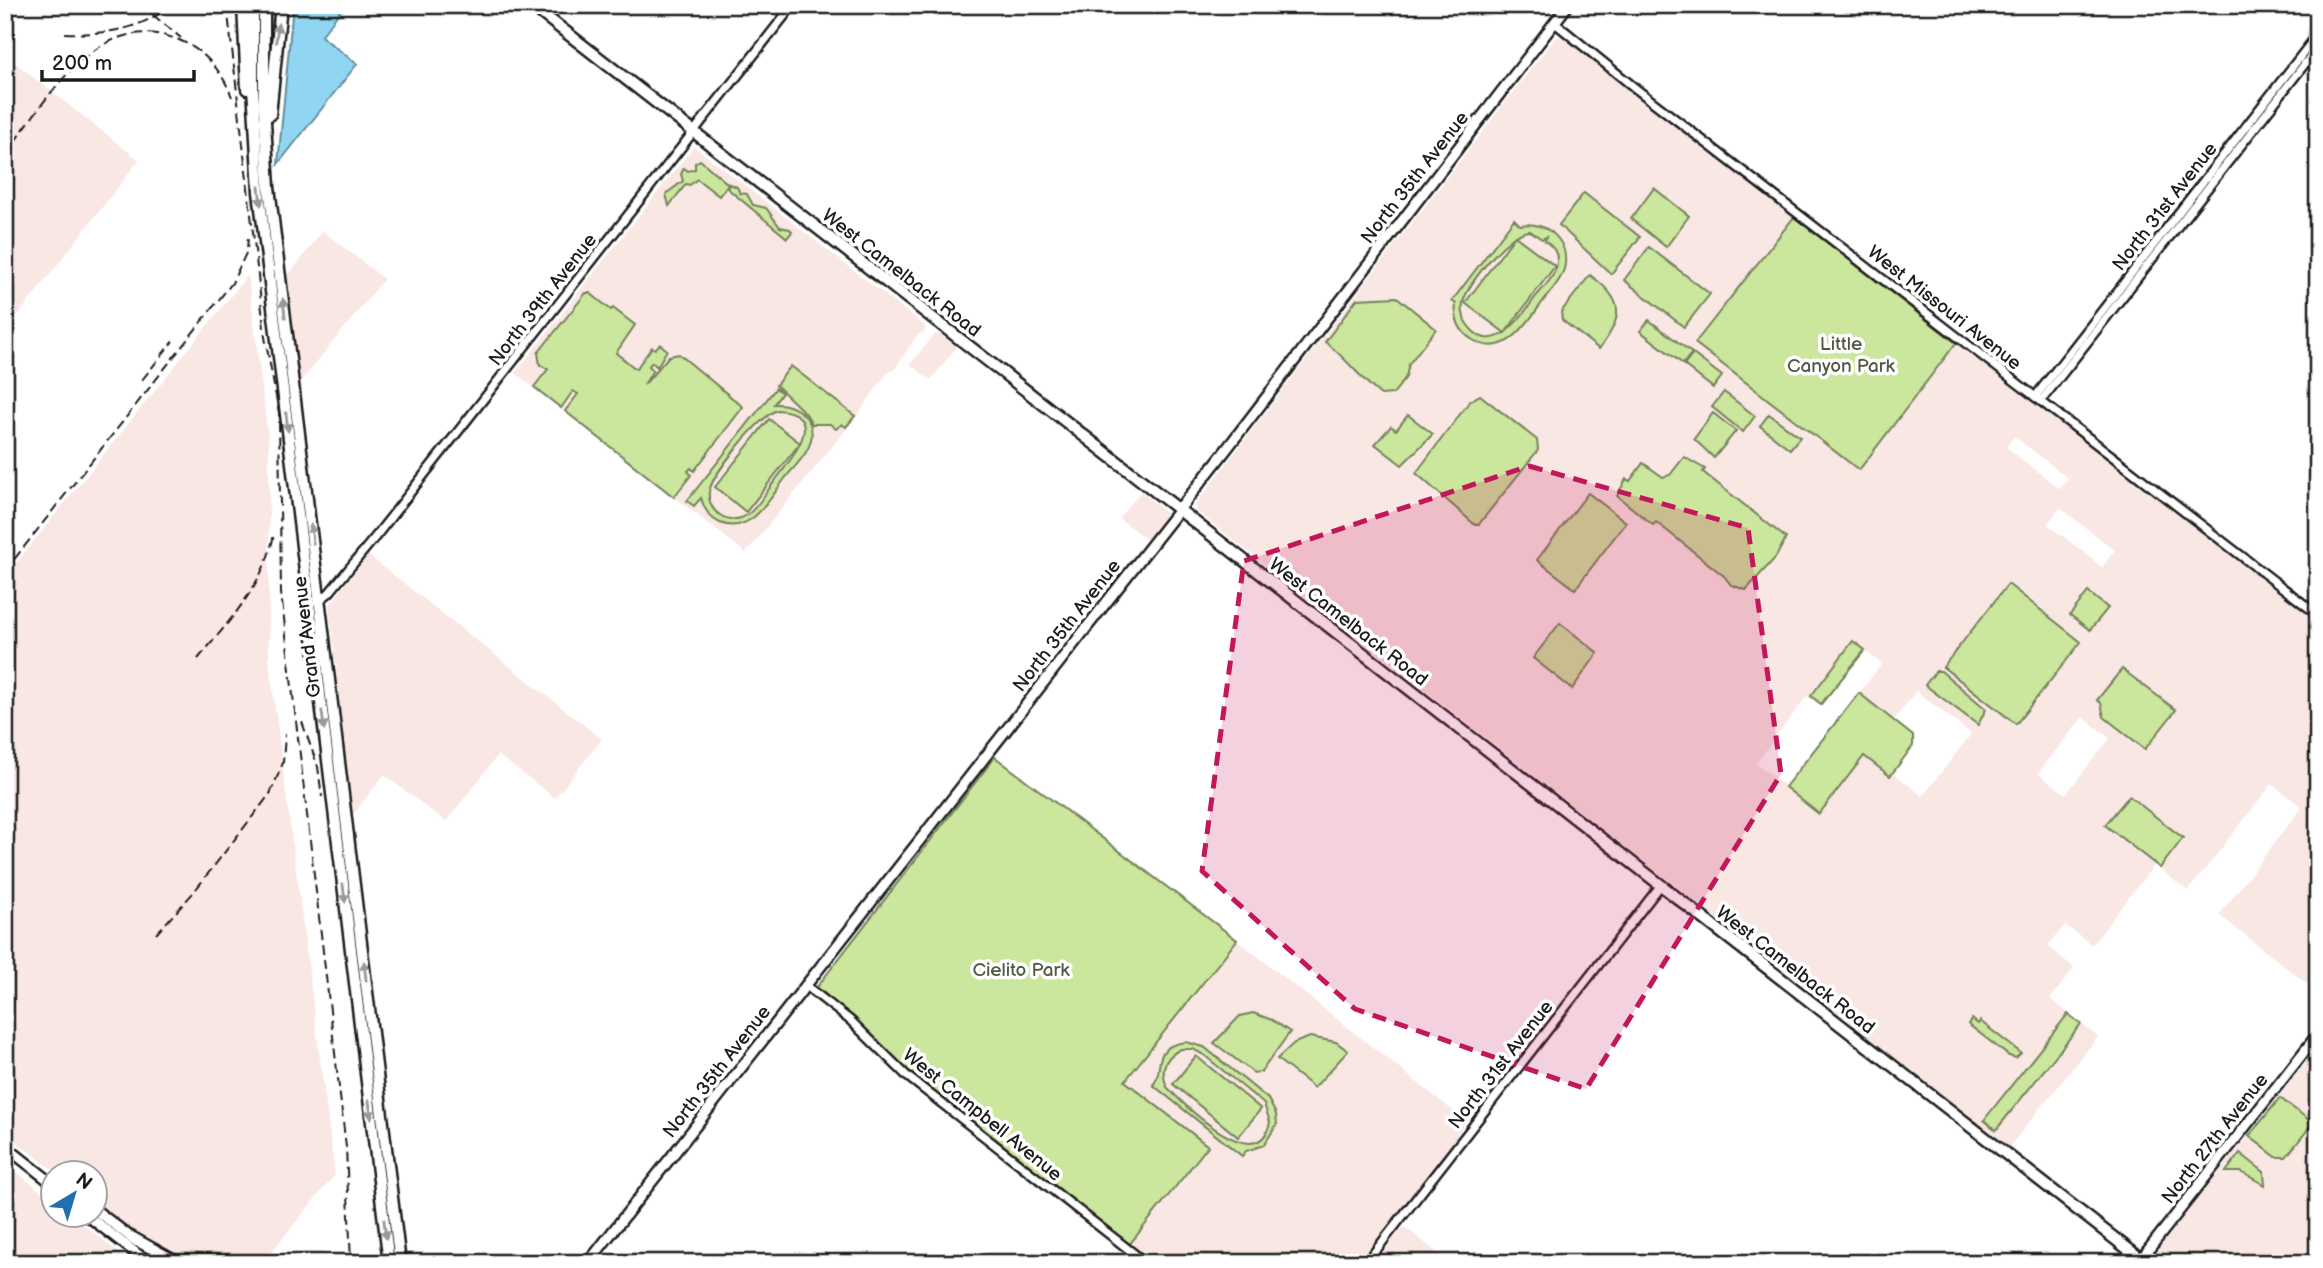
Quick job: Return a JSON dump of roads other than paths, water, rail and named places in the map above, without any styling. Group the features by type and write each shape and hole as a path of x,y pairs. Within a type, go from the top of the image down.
{"main road":[{"path":"5,10 9,5"},
{"path":"243,5 247,89 255,131"},
{"name":"Grand Avenue","path":"253,5 259,192 315,603"},
{"name":"Grand Avenue","path":"264,5 266,150 315,603 400,1263"},
{"path":"266,150 281,5"},
{"name":"West Camelback Road","path":"531,5 2142,1261"},
{"name":"North 35th Avenue","path":"588,1263 1179,510 1568,5"},
{"name":"Grand Avenue","path":"342,825 388,1263"},
{"name":"North 27th Avenue","path":"2142,1261 2318,1034"},
{"path":"5,1146 38,1172"},
{"path":"381,1196 393,1202"},
{"path":"108,1220 167,1263"},
{"path":"106,1230 149,1263"},
{"path":"397,1236 405,1263"},
{"path":"131,1237 178,1263"}],"street":[{"name":"North 39th Avenue","path":"315,603 793,5"},
{"name":"West Missouri Avenue","path":"1555,23 1644,96 2318,615"},
{"name":"North 31st Avenue","path":"2038,399 2318,34"},
{"name":"North 31st Avenue","path":"2136,273 2318,47"},
{"name":"North 31st Avenue","path":"1366,1263 1660,886"},
{"name":"West Campbell Avenue","path":"805,985 850,1021 908,1077 1146,1263"}],"water":[{"path":"293,5 345,5 321,36 357,64 278,164"}],"railway":[{"path":"141,5 181,38"},
{"path":"65,33 122,29 147,20 172,5"},
{"path":"227,5 265,337 279,413 281,593 346,1147 351,1263"},
{"path":"5,154 38,109 77,65 99,48 123,36 149,33 179,40 197,50 223,79 232,97"},
{"path":"5,571 232,283 247,251 248,236"},
{"path":"142,380 173,341"},
{"path":"198,659 254,586 263,569 274,534"},
{"path":"302,722 318,767 322,797"},
{"path":"156,934 193,893 270,794 283,763 285,734"}],"park label":[{"name":"Little Canyon Park","path":"1841,354"},
{"name":"Cielito Park","path":"1021,969"}]}
